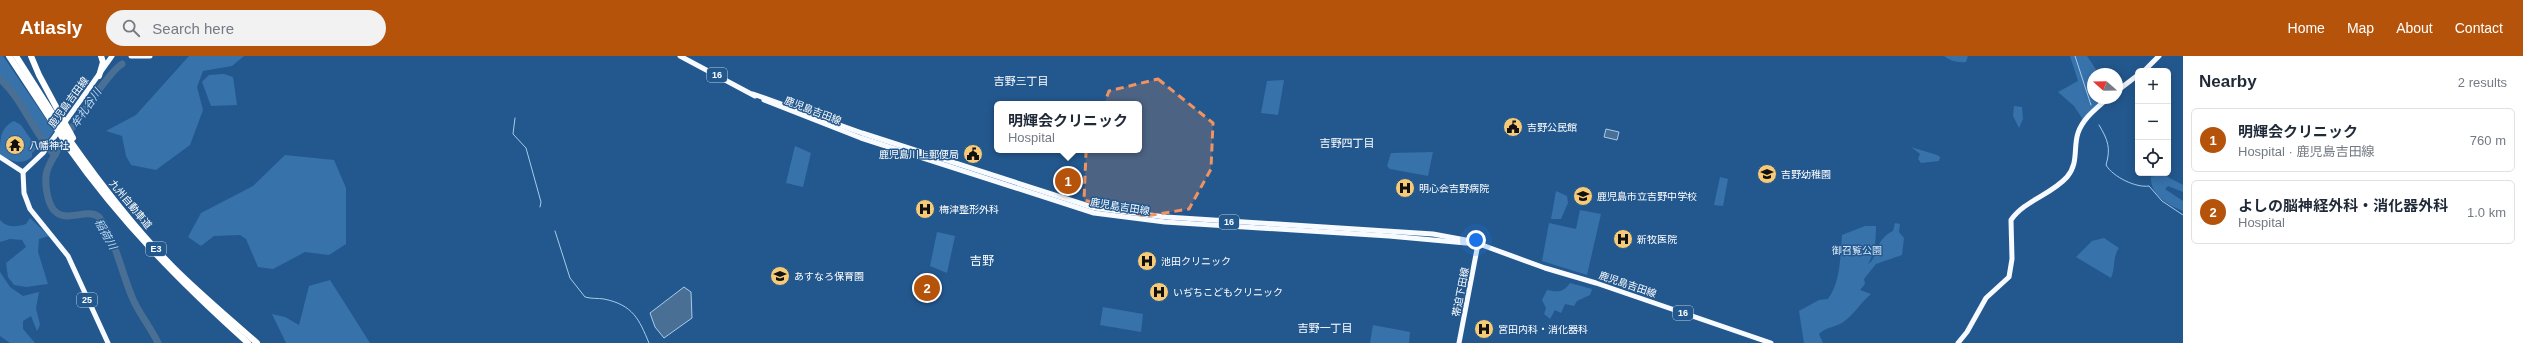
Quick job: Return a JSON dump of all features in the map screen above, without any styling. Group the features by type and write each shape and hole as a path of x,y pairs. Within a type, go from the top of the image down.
{"highway":[{"path":"6,56 29,87"},
{"name":"九州自動車道","path":"9,56 29,87 58,122"},
{"name":"九州自動車道","path":"16,56 71,142 101,194 146,246 248,343"},
{"path":"31,56 58,122 71,142"},
{"path":"99,76 103,62 102,56"},
{"name":"九州自動車道","path":"71,142 108,192 174,268 256,343"}],"main road":[{"name":"鹿児島吉田線","path":"23,172 42,154 112,56"},
{"path":"131,56 150,56"},
{"name":"鹿児島吉田線","path":"680,56 802,117 1094,213 1165,222 1389,236 1478,244 1771,343"},
{"path":"2147,68 2159,56"},
{"path":"2123,86 2135,77"},
{"path":"1958,343 1967,332 1986,298 2009,277 2012,253 2011,220 2023,206 2034,202 2068,176 2074,165 2081,128 2088,116 2101,104"},
{"path":"0,157 23,172"},
{"name":"25","path":"23,172 24,193 30,209 68,256 108,343"},
{"name":"帯迫下田線","path":"1459,343 1478,244"}],"highlighted area":[{"path":"1158,79 1213,123 1211,169 1189,209 1146,216 1084,200 1086,153 1109,91"}],"green space":[{"path":"0,56 3,56 54,131 46,142 7,83 0,76"},
{"path":"189,56 244,56 232,66 203,71 197,87 203,110 190,145 156,170 131,165 126,156 122,136 106,131 136,115"},
{"path":"1944,56 1968,56 1966,62 1957,62"},
{"path":"2070,56 2087,56 2095,68 2087,68 2087,104 2101,104 2084,121 2074,106 2058,92 2078,81"},
{"path":"224,74 233,77 237,105 211,106 202,82 209,75"},
{"path":"1284,80 1278,115 1261,113 1267,81"},
{"path":"2014,106 2022,107 2023,119 2019,128 2013,116"},
{"path":"14,121 21,125 37,148 32,153 32,157 28,160 20,162 8,159 0,154 3,131"},
{"path":"795,146 811,153 803,187 786,183"},
{"path":"1911,147 1937,155 1940,157 1939,161 1921,163 1918,159 1920,154"},
{"path":"1433,152 1428,176 1390,169 1387,166 1391,153"},
{"path":"285,155 334,160 346,188 346,244 329,255 305,252 273,269 258,267 246,239 240,235 214,236 201,246 188,237 201,213 253,186"},
{"path":"2166,176 2183,185 2183,192 2168,186 2165,189 2183,201 2183,211 2172,206 2157,194 2153,189 2151,177"},
{"path":"1720,177 1728,179 1723,206 1714,205"},
{"path":"1556,191 1567,196 1568,203 1561,219 1551,219"},
{"path":"1580,210 1601,214 1587,275 1542,261 1549,223 1576,229"},
{"path":"30,218 49,236 39,239 38,252 48,284 26,287 14,285 8,277 6,263 26,247 22,240 10,239 0,242 0,220 9,226 19,226 26,224"},
{"name":"御召覧公園","path":"1895,223 1900,224 1899,232 1904,238 1902,255 1876,264 1864,279 1865,284 1860,290 1871,294 1846,320 1839,325 1824,330 1819,334 1823,343 1804,343 1799,311 1819,300 1828,299 1832,292 1838,277 1842,235 1865,226 1876,226 1875,246 1868,264 1874,257 1883,239 1893,231"},
{"path":"937,232 955,236 947,273 930,266"},
{"path":"2104,238 2119,248 2111,278 2076,257 2092,241"},
{"path":"0,272 10,287 23,296 39,292 36,308 40,325 37,331 31,316 23,321 23,329 35,343 10,343 0,336"},
{"path":"330,280 370,343 286,343 272,314 285,317 299,325 309,286"},
{"path":"1570,283 1592,289 1590,295 1577,301 1574,306 1565,304 1561,313 1555,310 1550,319 1544,314 1546,308 1542,300 1547,290 1560,291 1565,289"},
{"path":"1103,307 1143,314 1141,332 1100,325"},
{"path":"1373,325 1410,332 1409,343 1370,343"}],"shaded area":[{"path":"1606,129 1619,132 1617,140 1604,137"},
{"path":"684,287 691,292 692,318 664,338 655,327 650,313"}],"waterway":[{"path":"2075,56 2091,105"},
{"name":"稲荷川","path":"122,64 105,82 81,114 51,162 46,175 47,191 49,201 53,209 58,214 63,216 94,214 99,217 110,236 135,303 158,343"},
{"name":"稲荷川","path":"0,79 15,96 40,137 55,155"},
{"path":"515,118 513,134 526,148 541,202 540,207"},
{"path":"2099,125 2108,144 2106,165 2109,169 2125,181 2138,185 2149,186 2162,201 2183,215"},
{"path":"555,231 570,278 585,297 604,299 622,305 628,309 638,320 649,343"}],"place":[{"name":"吉野公民館","path":"1513,127"},
{"name":"八幡神社","path":"15,145"},
{"name":"鹿児島川上郵便局","path":"973,154"},
{"name":"吉野幼稚園","path":"1767,174"},
{"name":"明輝会クリニック","path":"1068,181"},
{"name":"明心会吉野病院","path":"1405,188"},
{"name":"鹿児島市立吉野中学校","path":"1583,196"},
{"name":"梅津整形外科","path":"925,209"},
{"name":"新牧医院","path":"1623,239"},
{"name":"池田クリニック","path":"1147,261"},
{"name":"あすなろ保育園","path":"780,276"},
{"name":"よしの脳神経外科・消化器外科","path":"927,288"},
{"name":"いぢちこどもクリニック","path":"1159,292"},
{"name":"宮田内科・消化器科","path":"1484,329"}],"district":[{"name":"吉野三丁目","path":"1021,81"},
{"name":"吉野四丁目","path":"1347,143"},
{"name":"吉野","path":"982,261"},
{"name":"吉野一丁目","path":"1325,328"}],"water label":[{"name":"牟礼谷川","path":"86,108"}]}
